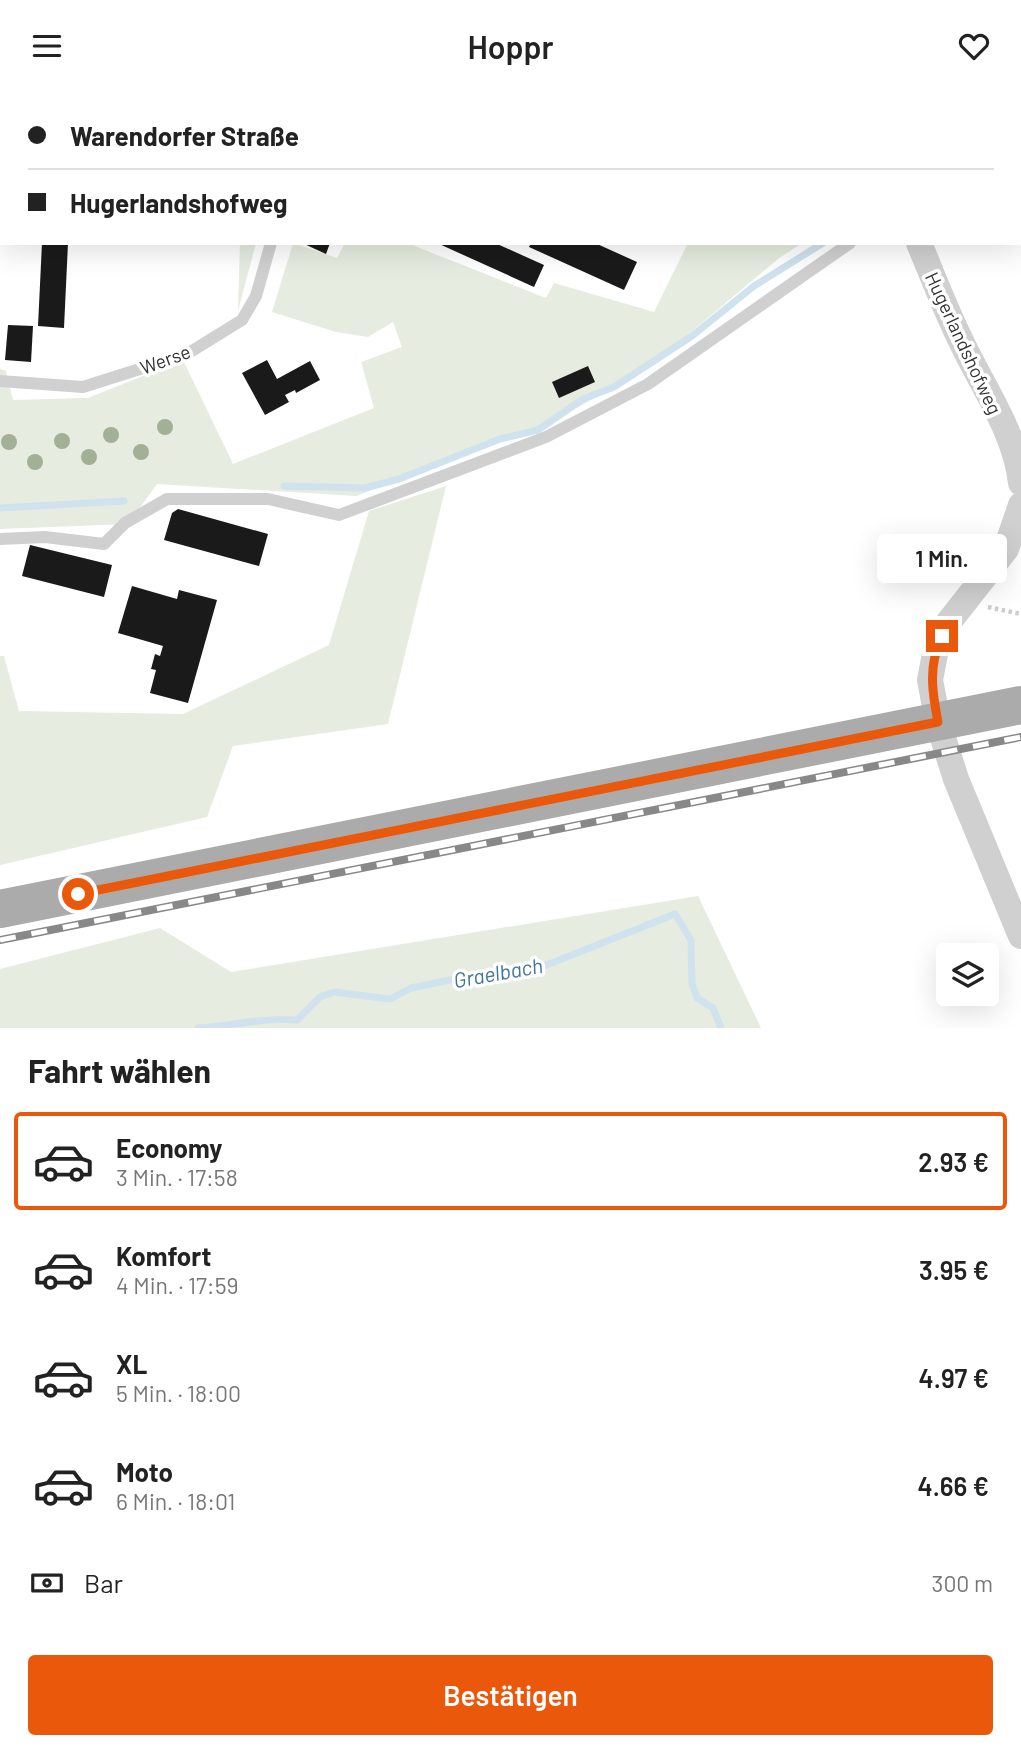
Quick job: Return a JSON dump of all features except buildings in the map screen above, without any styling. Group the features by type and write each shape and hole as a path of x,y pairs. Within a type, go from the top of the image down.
{"main road":[{"path":"0,909 1021,705"}],"street":[{"name":"Hugerlandshofweg","path":"920,245 1019,465 1021,483"},
{"path":"1021,505 1019,519 1006,549 948,623 936,649 930,680 938,722 956,779 1021,936"}],"lane":[{"name":"Werse","path":"0,381 83,387 187,354 242,320 256,296 270,245"},
{"path":"0,539 45,537 104,544 125,523 167,499 268,499 339,515 545,437 648,384 847,245"}],"path":[{"path":"969,597 990,608 1021,614"}],"shaded area":[{"path":"240,245 255,245 238,311"},
{"path":"292,245 337,258 344,245 412,245 546,298 554,283 654,312 687,245 799,245 778,259 647,369 551,422 356,496 157,484 128,524 0,529 0,369 6,371 13,400 88,398 183,360 233,464 374,408 361,362 402,347 393,322 368,337 336,332 272,312"},
{"path":"446,486 388,724 233,746 207,817 0,865 0,656 4,656 19,711 183,714 329,645 369,511"},
{"path":"698,896 761,1028 0,1028 0,969 160,928 231,972"}],"waterway":[{"path":"284,486 365,488 399,479 500,439 538,430 583,399 614,387 692,336 754,286 820,245"},
{"path":"0,508 124,501"},
{"name":"Graelbach","path":"198,1028 297,1020 320,997 334,992 390,999 411,988 498,970 534,970 675,914 691,940 692,984 697,998 713,1008 721,1028"}],"railway":[{"path":"0,940 1021,737"}],"route":[{"path":"78,894 938,722 930,680 936,649 942,636"}]}
